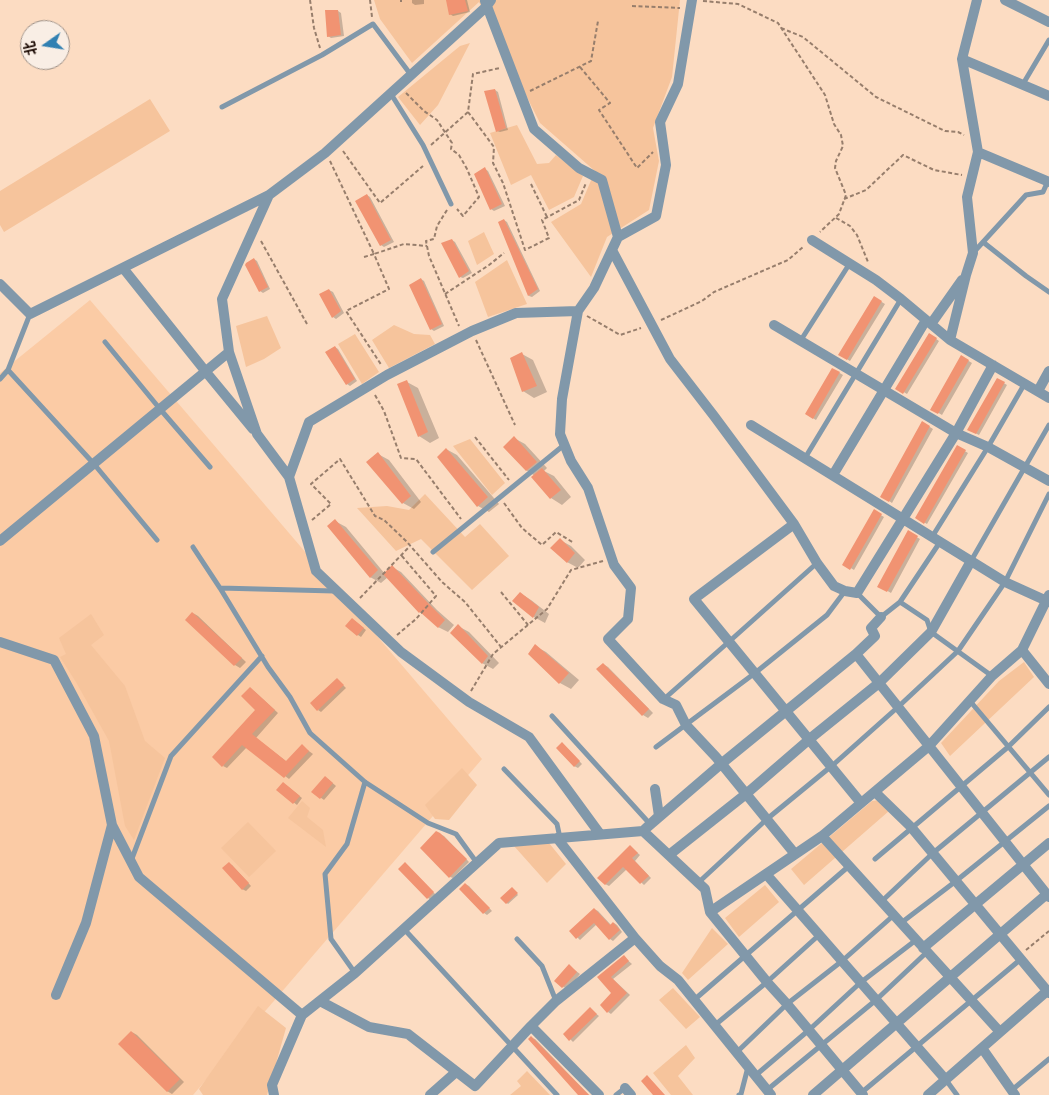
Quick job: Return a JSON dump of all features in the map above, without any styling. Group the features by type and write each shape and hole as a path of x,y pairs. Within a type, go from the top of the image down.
{"street":[{"path":"950,340 973,253 967,197 978,152 962,58 977,0"},
{"path":"1005,0 1049,22"},
{"path":"0,284 30,314 269,195 337,142 411,75 487,2 509,66 534,129 579,168 602,180 618,237"},
{"path":"692,3 678,84 660,122 666,165 656,216 618,237 594,288 578,311 562,399 560,434 571,462 588,488 614,565 631,588 628,620 608,638 663,699 676,705 686,725 721,764 795,854"},
{"path":"962,58 1049,96"},
{"path":"978,152 1048,182"},
{"path":"257,434 229,352 222,299 269,195"},
{"path":"812,240 876,280 950,340 1049,398"},
{"path":"612,250 670,359 794,524 817,563 834,586 845,591 857,593 956,433 993,365"},
{"path":"123,268 289,476 316,571 401,652 466,700 529,737 600,834"},
{"path":"832,476 884,390 929,322 966,275"},
{"path":"289,476 309,422 387,375 472,331 516,313 578,311"},
{"path":"774,325 956,433 988,447 1049,481"},
{"path":"0,541 229,352"},
{"path":"1038,391 1049,370"},
{"path":"710,912 822,836 929,746 992,676 1022,650 1048,599 1006,582 751,425"},
{"path":"794,524 694,600 861,803"},
{"path":"669,855 746,794 879,683 931,632 971,561"},
{"path":"274,1095 272,1085 302,1015 355,973 499,843 600,834 647,827 856,654 875,636 872,628 881,617"},
{"path":"0,642 54,660 94,736 112,825 139,877 302,1015"},
{"path":"1022,650 1049,684"},
{"path":"813,1095 1001,935 1047,892 856,654"},
{"path":"647,827 659,816 655,789"},
{"path":"875,792 911,827 1048,992 928,1095"},
{"path":"56,995 86,923 112,825"},
{"path":"647,827 669,855 705,889 710,912 862,1094"},
{"path":"822,836 1000,1032"},
{"path":"558,838 636,938 660,966 678,980 769,1092"},
{"path":"922,947 976,905 1049,843"},
{"path":"766,874 946,1080"},
{"path":"320,1001 369,1027 408,1034 478,1091 512,1046 556,1001 636,938"},
{"path":"531,1026 599,1095"},
{"path":"982,1048 1013,1093"},
{"path":"430,1095 456,1072"}],"lane":[{"path":"222,107 322,55 373,24 411,75"},
{"path":"1022,85 1049,40"},
{"path":"390,94 426,149 451,204"},
{"path":"973,253 1026,195 1043,192 1048,182"},
{"path":"983,242 1049,292"},
{"path":"800,341 850,263"},
{"path":"805,459 901,299"},
{"path":"0,379 8,370 30,314"},
{"path":"105,342 210,467"},
{"path":"8,370 94,464 157,540"},
{"path":"857,593 881,617 900,602 1025,383"},
{"path":"971,561 1049,425"},
{"path":"433,552 564,444"},
{"path":"698,883 767,819 898,707 958,651 1006,582 1049,494"},
{"path":"193,547 290,697 310,734 365,782 428,823 456,834 477,863"},
{"path":"663,699 817,563"},
{"path":"220,588 337,591"},
{"path":"656,747 755,673 827,615 845,591"},
{"path":"900,602 926,620 931,632 992,676"},
{"path":"131,862 170,756 262,656"},
{"path":"970,701 1049,795"},
{"path":"874,859 1008,747 1049,707"},
{"path":"552,716 647,827"},
{"path":"882,901 933,853 1049,757"},
{"path":"504,769 557,824 558,838"},
{"path":"355,973 331,939 325,874 348,844 365,782"},
{"path":"737,1052 787,1004 897,919 956,881 1049,806"},
{"path":"694,1000 849,866"},
{"path":"404,929 556,1095"},
{"path":"715,1025 767,982 819,935"},
{"path":"516,939 542,966 556,1001"},
{"path":"756,1075 860,983 922,947"},
{"path":"769,1092 876,1000 922,947"},
{"path":"862,1094 1020,958"},
{"path":"1013,1093 1049,1059"},
{"path":"739,1095 741,1094 748,1066"},
{"path":"946,1080 957,1095"},
{"path":"616,1095 628,1091"}],"path":[{"path":"310,0 314,28 322,55"},
{"path":"370,0 373,24"},
{"path":"578,311 620,335 652,324 702,301 714,292 788,260 836,218 846,195 836,168 836,161 844,146 841,135 834,124 825,95 778,23 738,4 692,3 632,6"},
{"path":"521,96 591,61 598,21"},
{"path":"781,28 803,37 876,97 945,131 958,132 976,140"},
{"path":"426,149 468,112 473,74 509,66"},
{"path":"580,67 610,103 598,110 637,168 663,142"},
{"path":"468,112 494,146 493,163 503,183 526,250 549,238 542,220 578,200 589,174"},
{"path":"337,142 380,203 431,160"},
{"path":"325,152 374,254 388,288 346,311 387,375"},
{"path":"844,199 866,190 903,155 934,170 972,177"},
{"path":"531,184 547,217"},
{"path":"836,218 850,226 857,235 868,262"},
{"path":"254,229 308,324"},
{"path":"364,257 404,244 427,246"},
{"path":"446,294 490,265 504,253"},
{"path":"472,331 515,424"},
{"path":"370,385 384,411 401,458 416,459 466,525"},
{"path":"475,436 513,486"},
{"path":"304,527 331,504 311,484 340,459 375,516 384,520 442,582 465,602 501,646"},
{"path":"500,497 522,528 542,545 556,532 574,543"},
{"path":"352,606 410,546"},
{"path":"389,641 416,619 436,596 401,555"},
{"path":"466,700 493,654 548,609 571,570 612,559"},
{"path":"501,592 528,625"},
{"path":"1020,958 1049,931"}],"shaded area":[{"path":"374,0 680,0 672,77 653,128 659,161 649,210 607,237 591,277 551,222 581,204 595,171 540,123 479,2 412,63 380,19"},
{"path":"470,43 438,105 420,125 398,97 460,46"},
{"path":"150,99 170,131 4,232 0,225 0,191"},
{"path":"517,125 537,164 549,163 556,155 583,176 574,197 549,210 531,175 511,185 490,133"},
{"path":"484,232 494,254 477,265 468,241"},
{"path":"507,260 527,304 488,317 475,282"},
{"path":"90,300 482,759 193,1095 0,1095 0,373"},
{"path":"267,316 281,348 264,359 246,367 236,326"},
{"path":"394,325 414,334 430,335 435,344 389,368 372,340"},
{"path":"355,334 379,372 362,384 338,344"},
{"path":"470,439 505,483 492,495 453,446"},
{"path":"425,494 465,537 480,524 509,556 472,590 421,539 396,551 357,508 387,506 409,510"},
{"path":"91,614 104,635 91,645 125,686 145,741 165,758 134,840 125,826 109,741 60,657 66,654 59,638"},
{"path":"1024,662 1034,677 950,756 941,743 999,681"},
{"path":"462,768 477,785 449,820 435,819 425,805"},
{"path":"880,800 889,811 804,885 791,869 872,801"},
{"path":"302,801 310,808 307,817 323,830 326,847 288,818"},
{"path":"248,822 276,851 249,877 221,848"},
{"path":"549,843 566,864 547,883 514,846"},
{"path":"765,885 779,902 739,937 725,918"},
{"path":"712,928 728,944 688,980 682,973"},
{"path":"673,988 700,1017 686,1029 659,1000"},
{"path":"258,1006 286,1028 267,1095 203,1095 199,1089"},
{"path":"686,1045 695,1058 678,1076 693,1095 671,1095 653,1073"},
{"path":"527,1071 550,1095 510,1095 521,1086 517,1081"}],"building":[{"path":"446,0 465,0 468,11 449,15"},
{"path":"325,10 338,10 341,35 327,37"},
{"path":"495,89 506,128 496,132 484,91"},
{"path":"485,167 502,204 490,210 474,174"},
{"path":"367,194 391,240 380,246 355,201"},
{"path":"504,219 538,289 528,296 498,222"},
{"path":"452,239 469,271 459,278 441,243"},
{"path":"254,258 268,287 259,292 245,265"},
{"path":"421,278 442,324 430,330 409,285"},
{"path":"329,289 341,311 332,318 319,294"},
{"path":"874,296 882,301 847,360 838,355"},
{"path":"929,333 937,338 903,394 895,389"},
{"path":"335,346 355,379 346,385 325,352"},
{"path":"522,352 537,386 522,392 510,358"},
{"path":"961,355 969,360 938,414 930,410"},
{"path":"832,368 840,372 813,419 805,414"},
{"path":"997,378 1005,382 976,434 967,430"},
{"path":"407,380 428,432 418,437 397,384"},
{"path":"922,421 930,426 889,502 880,497"},
{"path":"514,436 537,462 526,471 503,447"},
{"path":"957,445 966,450 924,524 915,518"},
{"path":"446,448 488,497 477,507 437,457"},
{"path":"378,452 411,496 402,504 366,462"},
{"path":"542,468 561,490 550,499 531,477"},
{"path":"874,509 882,514 850,570 842,565"},
{"path":"335,519 378,570 370,578 327,526"},
{"path":"908,530 918,536 887,592 877,587"},
{"path":"560,538 575,553 567,563 550,548"},
{"path":"392,565 445,620 438,628 419,613 383,574"},
{"path":"520,592 539,607 533,618 512,601"},
{"path":"192,612 242,658 234,666 185,620"},
{"path":"352,618 364,628 357,636 345,626"},
{"path":"458,624 488,656 482,664 450,633"},
{"path":"535,644 569,673 559,684 528,654"},
{"path":"603,663 649,709 642,716 596,669"},
{"path":"337,678 344,685 317,711 310,703"},
{"path":"250,687 275,710 252,734 286,761 302,744 309,751 284,778 242,745 222,767 212,757 255,710 241,696"},
{"path":"562,742 580,761 574,767 556,748"},
{"path":"325,776 333,783 320,799 311,792"},
{"path":"283,782 300,796 293,804 276,790"},
{"path":"436,831 467,859 449,878 420,848"},
{"path":"630,845 638,853 632,858 649,876 640,884 623,867 605,885 597,878"},
{"path":"229,862 249,883 242,890 222,868"},
{"path":"405,862 434,892 427,899 398,869"},
{"path":"465,883 490,908 483,914 459,889"},
{"path":"512,887 518,893 506,904 500,898"},
{"path":"594,908 610,925 613,922 620,930 609,940 594,923 576,939 569,931"},
{"path":"624,955 629,961 611,977 627,993 607,1013 600,1005 611,993 597,977"},
{"path":"569,964 577,972 562,988 554,981"},
{"path":"590,1007 597,1014 569,1041 563,1034"},
{"path":"131,1031 180,1079 167,1092 118,1044"},
{"path":"531,1036 589,1095 578,1095 528,1039"},
{"path":"647,1075 665,1095 653,1095 641,1081"}]}
